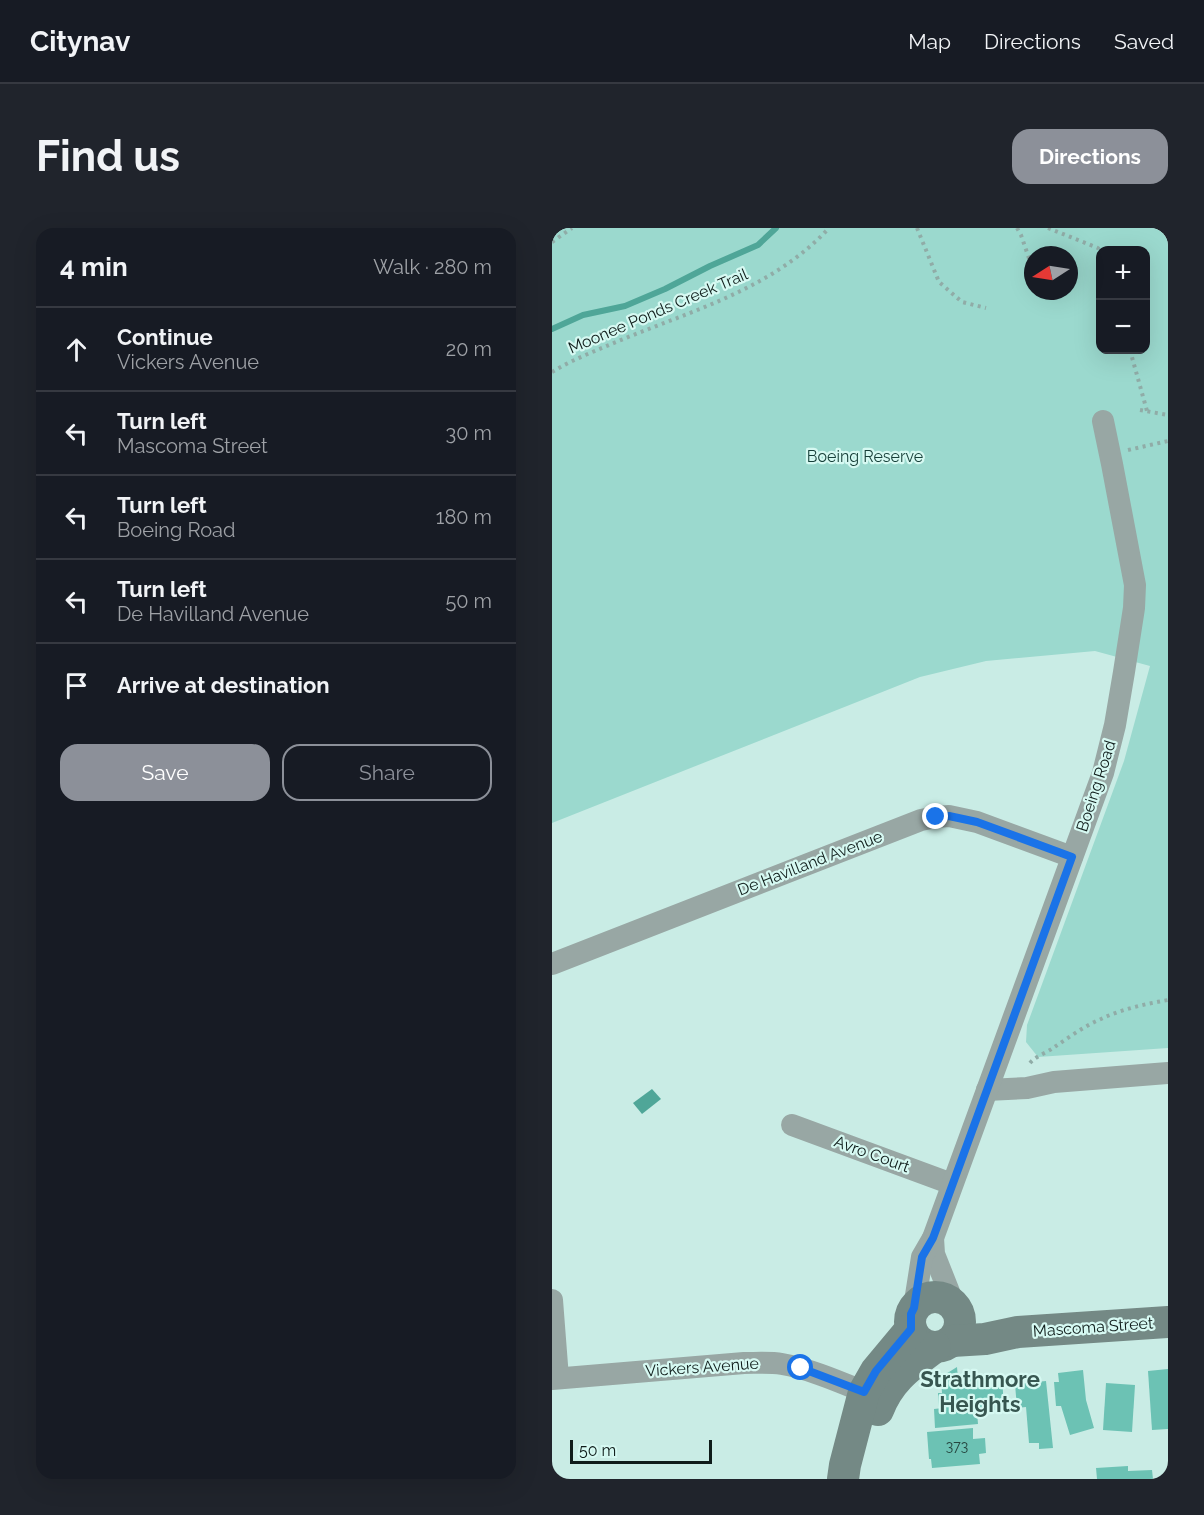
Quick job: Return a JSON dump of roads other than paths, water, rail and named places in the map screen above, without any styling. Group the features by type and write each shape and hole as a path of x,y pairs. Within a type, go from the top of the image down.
{"main road":[{"path":"843,1479 845,1465 873,1396 892,1383 950,1327 949,1301 934,1297 920,1302 913,1318 876,1371 873,1396 850,1479"},
{"path":"913,1318 914,1336 927,1346 950,1327"},
{"name":"Mascoma Street","path":"950,1327 986,1324 1018,1332 1168,1322"}],"street":[{"name":"Boeing Road","path":"913,1318 922,1257 933,1238 1103,772 1115,725 1134,608 1134,576 1103,421"},
{"name":"De Havilland Avenue","path":"552,964 921,820 949,816 977,822 1072,857"},
{"path":"991,1080 1026,1077 1054,1082 1168,1073"},
{"name":"Avro Court","path":"792,1125 952,1184"},
{"path":"933,1238 934,1254 950,1327"},
{"path":"552,1300 555,1378"},
{"name":"Vickers Avenue","path":"555,1378 766,1363 801,1368 873,1396"}],"waterway":[{"path":"552,329 583,315 625,306 665,289 758,245 776,228"}],"district":[{"name":"Strathmore Heights","path":"980,1392"}],"park label":[{"name":"Boeing Reserve","path":"865,456"}]}
